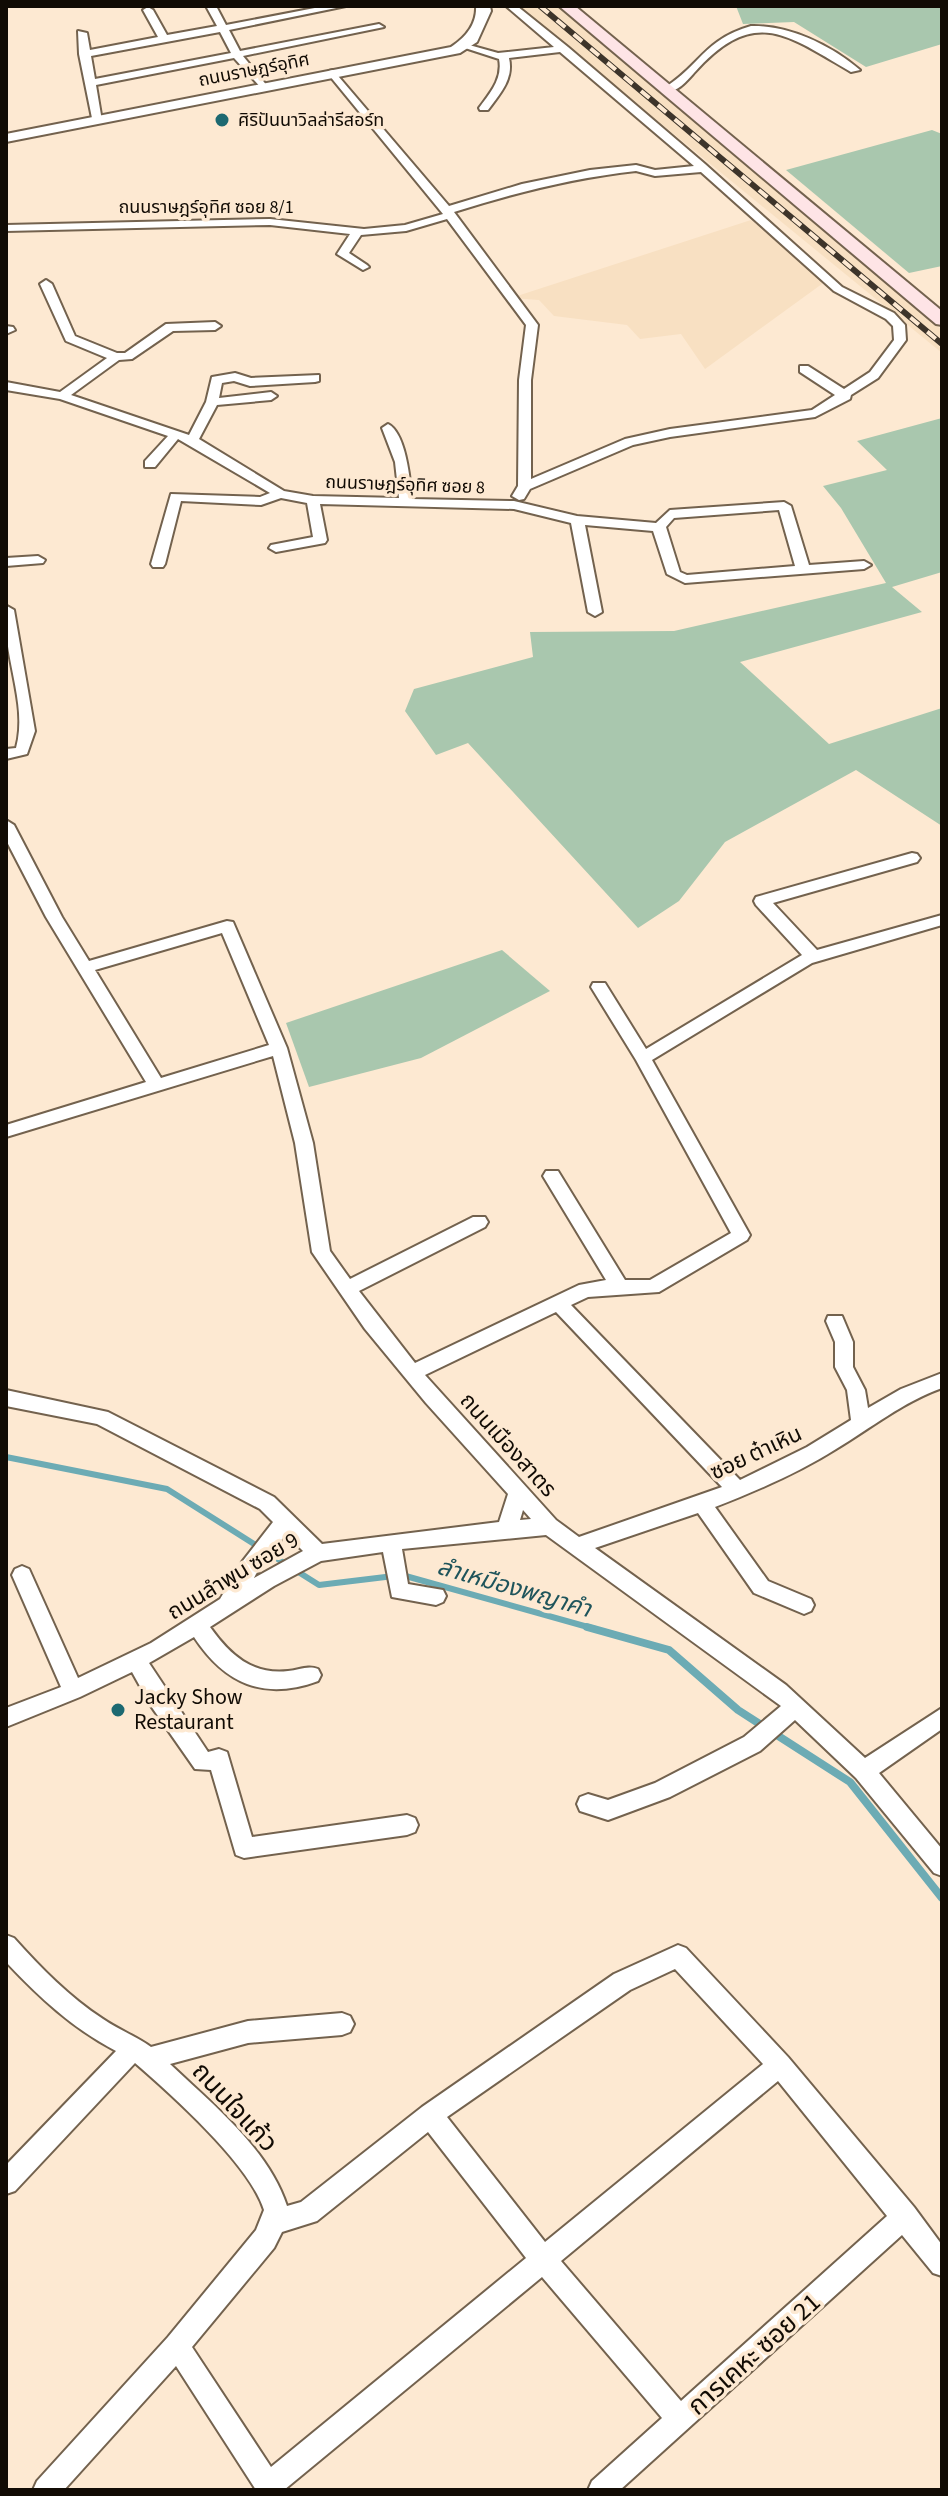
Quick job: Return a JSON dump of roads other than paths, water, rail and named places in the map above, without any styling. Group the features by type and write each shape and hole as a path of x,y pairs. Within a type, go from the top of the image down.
{"main road":[{"path":"566,6 941,318"}],"street":[{"path":"211,6 237,55 263,87"},
{"path":"84,54 341,6"},
{"path":"483,6 477,30 466,45 479,52 503,55 564,49"},
{"path":"333,73 448,213 532,325 525,380 525,486 629,442 670,433 815,413 846,396 874,375 900,340 899,325 890,316 838,289 703,168 511,6"},
{"path":"148,10 164,39"},
{"path":"90,83 379,27"},
{"path":"668,90 686,78 712,49 744,29 758,27 782,29 855,70"},
{"path":"82,33 97,121"},
{"name":"ถนนราษฎร์อุทิศ","path":"6,138 466,45"},
{"path":"484,108 505,77 507,64 503,55"},
{"name":"ถนนราษฎร์อุทิศ ซอย 8/1","path":"6,228 270,222 357,232 406,228 526,186 590,173 636,168 655,173 703,168"},
{"path":"357,232 343,254 363,267"},
{"path":"46,284 70,338 116,357 128,356 170,327 215,326"},
{"path":"62,396 116,357"},
{"path":"804,369 846,396"},
{"path":"192,440 212,402 215,381 220,378 237,377 250,382 315,378"},
{"name":"ถนนราษฎร์อุทิศ ซอย 8","path":"6,386 62,396 192,440 280,494 313,500 514,505 525,486"},
{"path":"212,402 271,396"},
{"path":"388,428 401,462 406,503"},
{"path":"150,464 176,434"},
{"path":"158,564 176,497 261,501 280,494"},
{"path":"276,548 320,540 313,500"},
{"path":"514,505 577,520 659,527"},
{"path":"659,527 670,514 784,506 803,569"},
{"path":"577,520 595,612"},
{"path":"659,527 674,574 685,579 864,565"},
{"path":"6,562 38,560"},
{"path":"6,754 22,751 28,731 7,610"},
{"path":"6,825 84,968 157,1086"},
{"path":"814,957 762,901 912,858"},
{"path":"643,1058 814,957 942,920"},
{"name":"ถนนเมืองสาตร","path":"84,968 227,926 279,1048 304,1143 321,1252 412,1373 549,1526 769,1684 791,1712 864,1771 942,1866"},
{"path":"412,1373 585,1290 653,1287 741,1235 643,1058 599,987"},
{"path":"8,1126 157,1086 279,1048"},
{"path":"552,1176 620,1287"},
{"path":"348,1288 479,1222"},
{"path":"558,1303 738,1491"},
{"path":"835,1321 844,1342 844,1367 856,1390 861,1422"},
{"name":"ซอย ต๋าเหิน","path":"579,1545 738,1491 815,1453 891,1402 942,1380"},
{"path":"6,1398 101,1417 267,1503 318,1553"},
{"path":"507,1530 518,1492"},
{"path":"702,1504 761,1587 804,1605"},
{"path":"226,1606 249,1568 285,1521"},
{"name":"ถนนลำพูน ซอย 9","path":"6,1718 73,1691 137,1660 267,1580 318,1553 549,1526"},
{"path":"391,1543 399,1591 436,1596"},
{"path":"22,1575 73,1691"},
{"path":"197,1624 214,1650 249,1676 268,1683 311,1675"},
{"path":"137,1660 151,1691 174,1718 203,1762 219,1759 244,1848 407,1825"},
{"path":"588,1804 608,1810 662,1790 752,1744 791,1712"},
{"path":"864,1771 942,1717"},
{"name":"ถนนใจแก้ว","path":"6,1946 53,1997 98,2029 142,2053 249,2162 266,2184 276,2210 274,2222"},
{"path":"46,2490 177,2346 265,2239 274,2222 298,2217 318,2205 430,2115 622,1982 678,1956 780,2065 942,2264"},
{"path":"6,2182 142,2053 248,2032 342,2024"},
{"path":"177,2346 270,2488 780,2065"},
{"path":"430,2115 543,2259 681,2420"},
{"name":"การเคหะ ซอย 21","path":"617,2485 681,2420 905,2216"}],"waterway":[{"name":"ลำเหมืองพญาคำ","path":"6,1457 167,1489 319,1585 402,1575 595,1629"},
{"name":"ลำเหมืองพญาคำ","path":"587,1627 669,1650 738,1710 850,1782 942,1898"}],"railway":[{"path":"540,6 942,344"}],"place":[{"name":"ศิริปันนาวิลล่ารีสอร์ท","path":"222,120"},
{"name":"Jacky Show Restaurant","path":"118,1710"}]}
